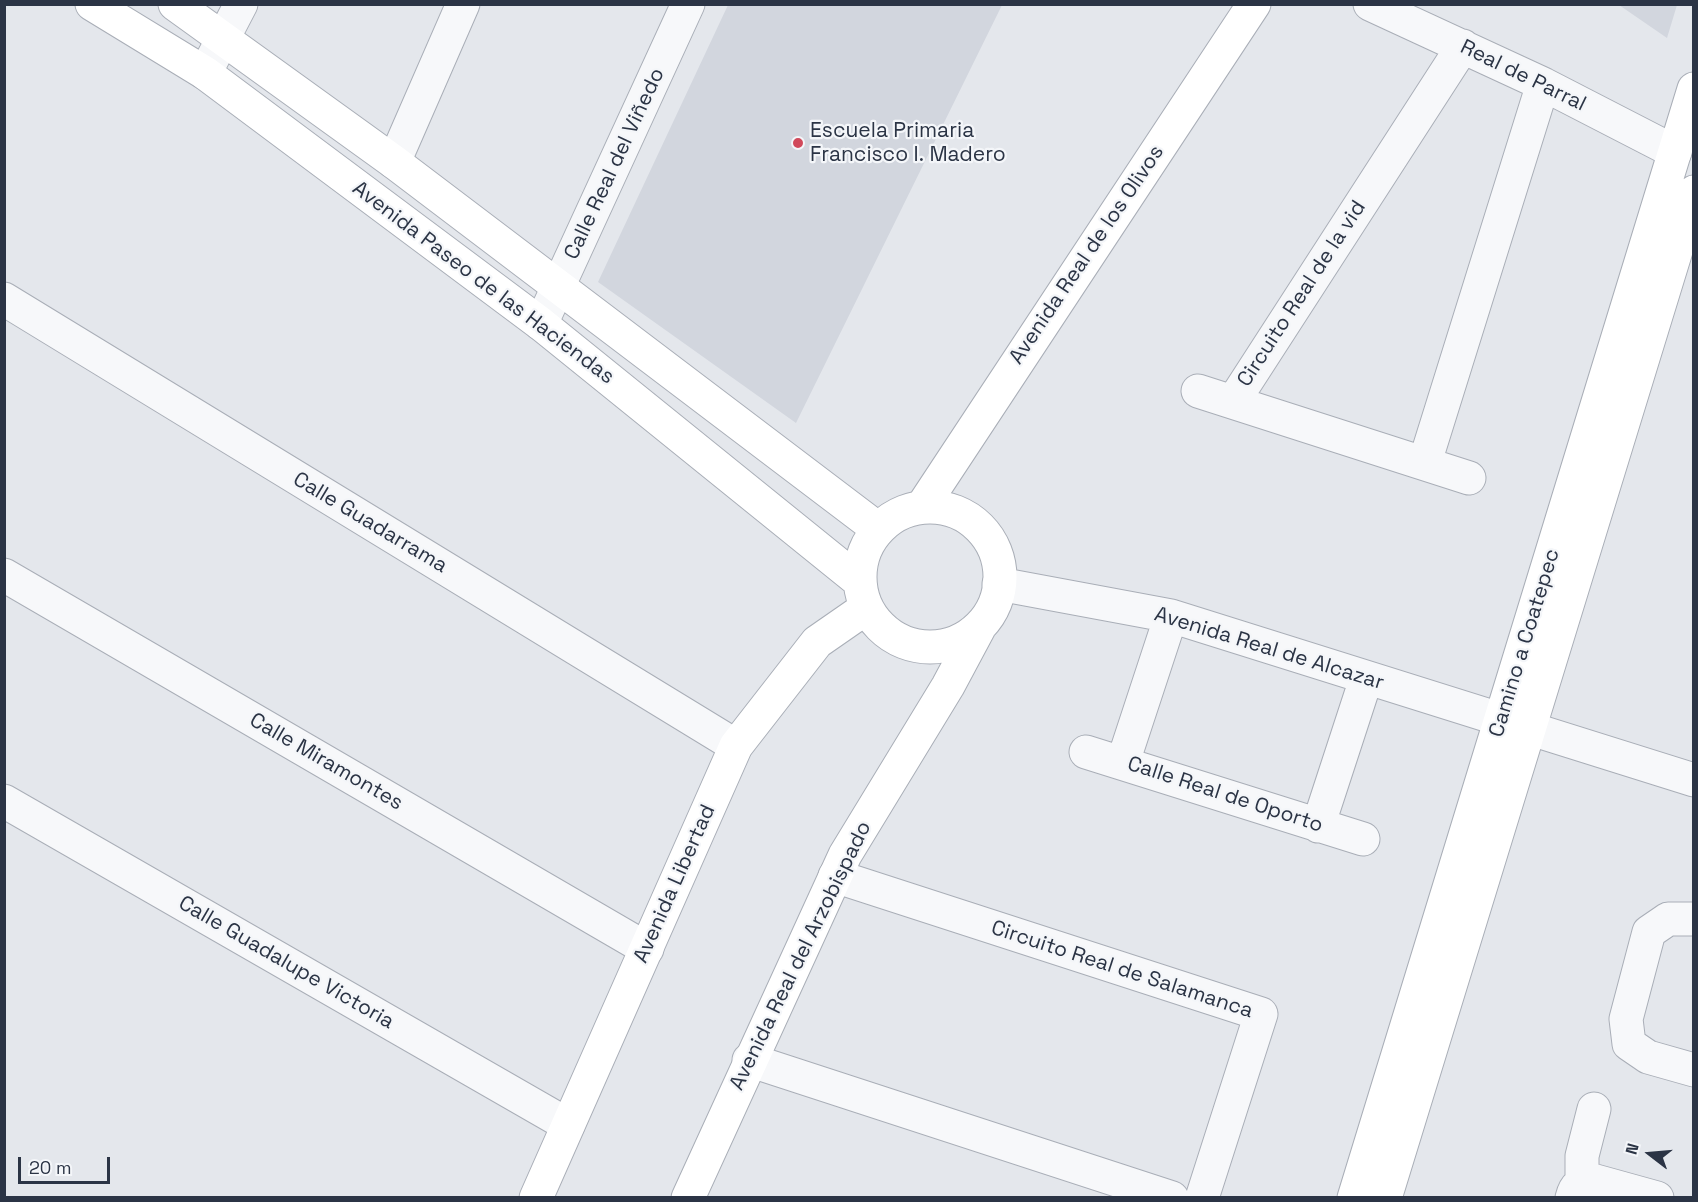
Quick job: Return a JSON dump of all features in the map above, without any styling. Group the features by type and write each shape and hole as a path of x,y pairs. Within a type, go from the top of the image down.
{"main road":[{"name":"Avenida Paseo de las Haciendas","path":"92,4 205,73 542,324 863,594"},
{"name":"Avenida Paseo de las Haciendas","path":"175,4 394,162 559,285 878,529"},
{"name":"Avenida Real de los Olivos","path":"922,507 1254,4"},
{"name":"Camino a Coatepec","path":"1385,1197 1515,724 1694,89"},
{"name":"Camino a Coatepec","path":"1354,1197 1694,192"},
{"path":"922,507 945,508 966,517 984,532 995,551 999,584 991,612 979,628 961,640 940,647 918,647 897,640 879,627 863,594 861,562 867,544 878,529 891,518 922,507"},
{"name":"Avenida Libertad","path":"536,1197 736,746 817,642 863,594"},
{"name":"Avenida Real del Arzobispado","path":"688,1197 835,876 979,628"}],"street":[{"path":"205,73 241,4"},
{"path":"394,162 463,4"},
{"name":"Calle Real del Viñedo","path":"542,324 688,4"},
{"name":"Real de Parral","path":"1370,4 1542,84 1675,152"},
{"name":"Circuito Real de la vid","path":"1463,46 1233,402 1469,478"},
{"path":"1425,462 1542,84"},
{"name":"Calle Guadarrama","path":"4,299 736,746"},
{"path":"1198,391 1233,402"},
{"name":"Calle Miramontes","path":"4,575 647,948"},
{"name":"Avenida Real de Alcazar","path":"999,584 1170,616 1694,780"},
{"path":"1123,762 1170,616"},
{"path":"1318,826 1366,679"},
{"name":"Calle Real de Oporto","path":"1086,752 1363,839"},
{"name":"Calle Guadalupe Victoria","path":"4,801 568,1125"},
{"name":"Circuito Real de Salamanca","path":"835,876 1261,1014 1202,1197"},
{"path":"1681,919 1649,932 1626,1019 1629,1044 1648,1057 1694,1070"},
{"path":"749,1060 1172,1197"},
{"path":"1577,1189 1582,1156 1594,1109"},
{"path":"1577,1189 1592,1180 1658,1197"}],"shaded area":[{"name":"Escuela Primaria Francisco I. Madero","path":"728,5 1002,5 796,423 598,282"},
{"path":"1619,5 1677,5 1667,38"}],"place":[{"name":"Escuela Primaria Francisco I. Madero","path":"798,143"}]}
